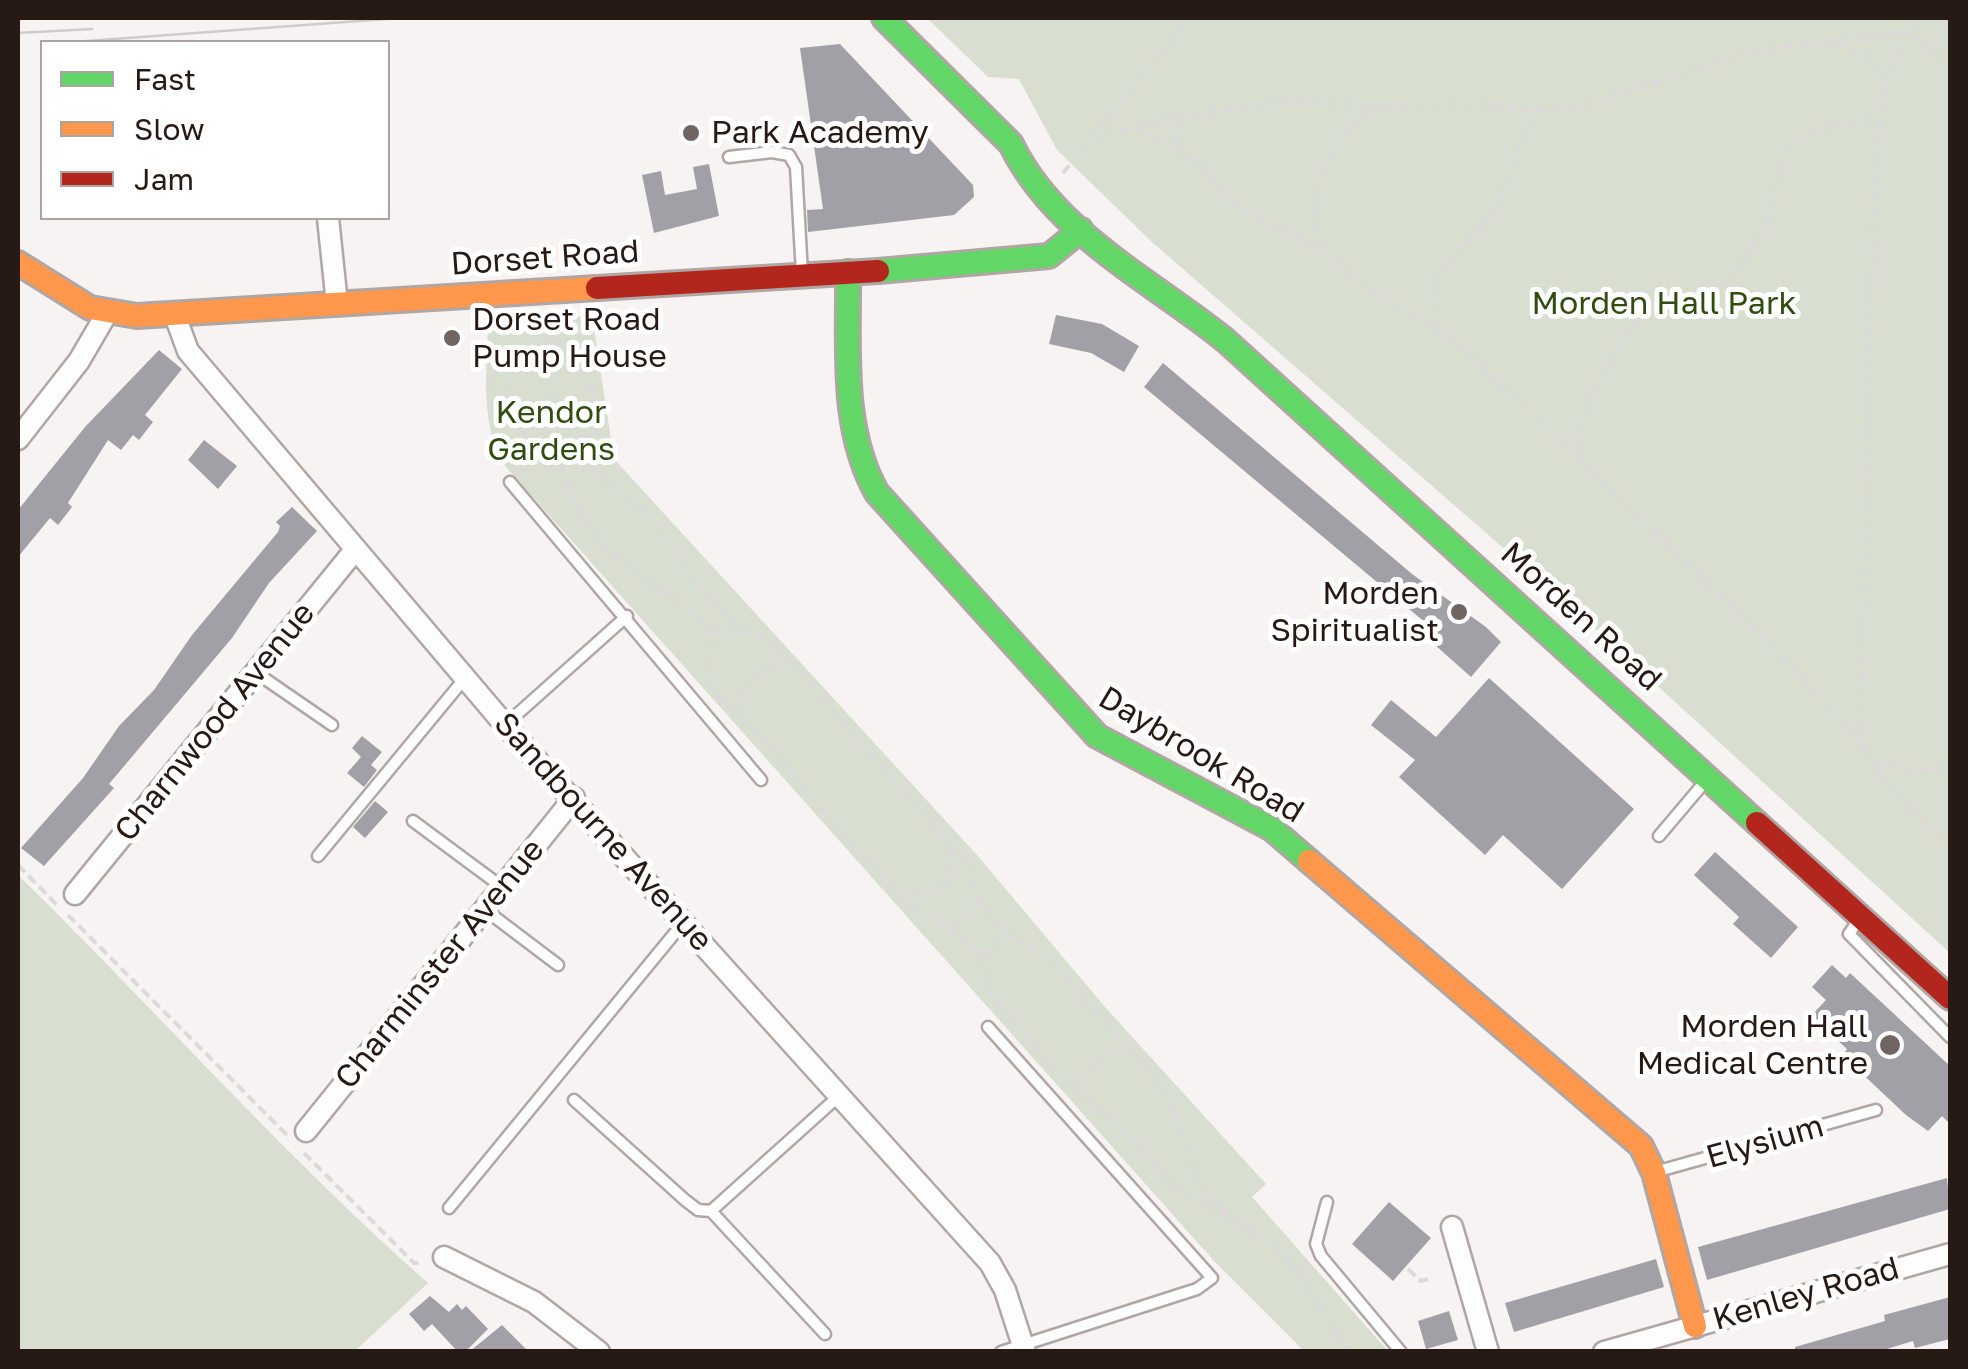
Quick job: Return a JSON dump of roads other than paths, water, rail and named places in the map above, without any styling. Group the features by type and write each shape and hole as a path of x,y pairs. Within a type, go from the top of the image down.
{"main road":[{"name":"Morden Road","path":"885,18 1011,144 1022,166 1081,230 1135,279 1163,290 1226,340 1950,998"},
{"name":"Morden Road","path":"1011,144 1036,154 1148,266 1163,290"},
{"name":"Dorset Road","path":"18,264 40,273 76,301 106,313 174,313 1035,260 1064,247 1081,230"},
{"name":"Daybrook Road","path":"848,272 855,444 865,478 1074,716 1116,748 1192,783 1272,829 1631,1137 1654,1172 1696,1326"}],"street":[{"path":"328,220 337,304"},
{"path":"18,438 79,361 106,313"},
{"name":"Sandbourne Avenue","path":"174,313 188,351 505,725 990,1264 1005,1290 1024,1348"},
{"name":"Charnwood Avenue","path":"76,894 356,550"},
{"name":"Charminster Avenue","path":"306,1131 574,798"},
{"path":"1452,1228 1488,1352"},
{"name":"Kenley Road","path":"1604,1352 1950,1254"},
{"path":"434,1260 534,1302 599,1352"}],"lane":[{"path":"729,157 772,152 789,155 796,167 802,275"},
{"path":"510,482 761,780"},
{"path":"505,725 626,616"},
{"path":"254,672 332,726"},
{"path":"318,856 466,678"},
{"path":"1659,836 1710,776"},
{"path":"413,821 502,887"},
{"path":"484,909 558,965"},
{"path":"1861,916 1849,934 1861,951 1950,1037"},
{"path":"449,1208 684,922"},
{"path":"988,1027 1212,1278 1197,1290 1039,1336 1024,1348 1001,1352"},
{"path":"711,1211 840,1095"},
{"path":"574,1100 685,1200 698,1210 711,1211 824,1334"},
{"name":"Elysium","path":"1654,1172 1876,1110"},
{"path":"1327,1202 1316,1244 1321,1256 1401,1352"}],"tram line":[{"path":"100,40 400,18"},
{"path":"18,33 92,29"}],"place":[{"name":"Park Academy","path":"691,133"},
{"name":"Dorset Road Pump House","path":"452,338"},
{"name":"Morden Spiritualist","path":"1459,612"},
{"name":"Morden Hall Medical Centre","path":"1890,1045"}],"park label":[{"name":"Morden Hall Park","path":"1664,304"},
{"name":"Kendor Gardens","path":"551,432"}]}
